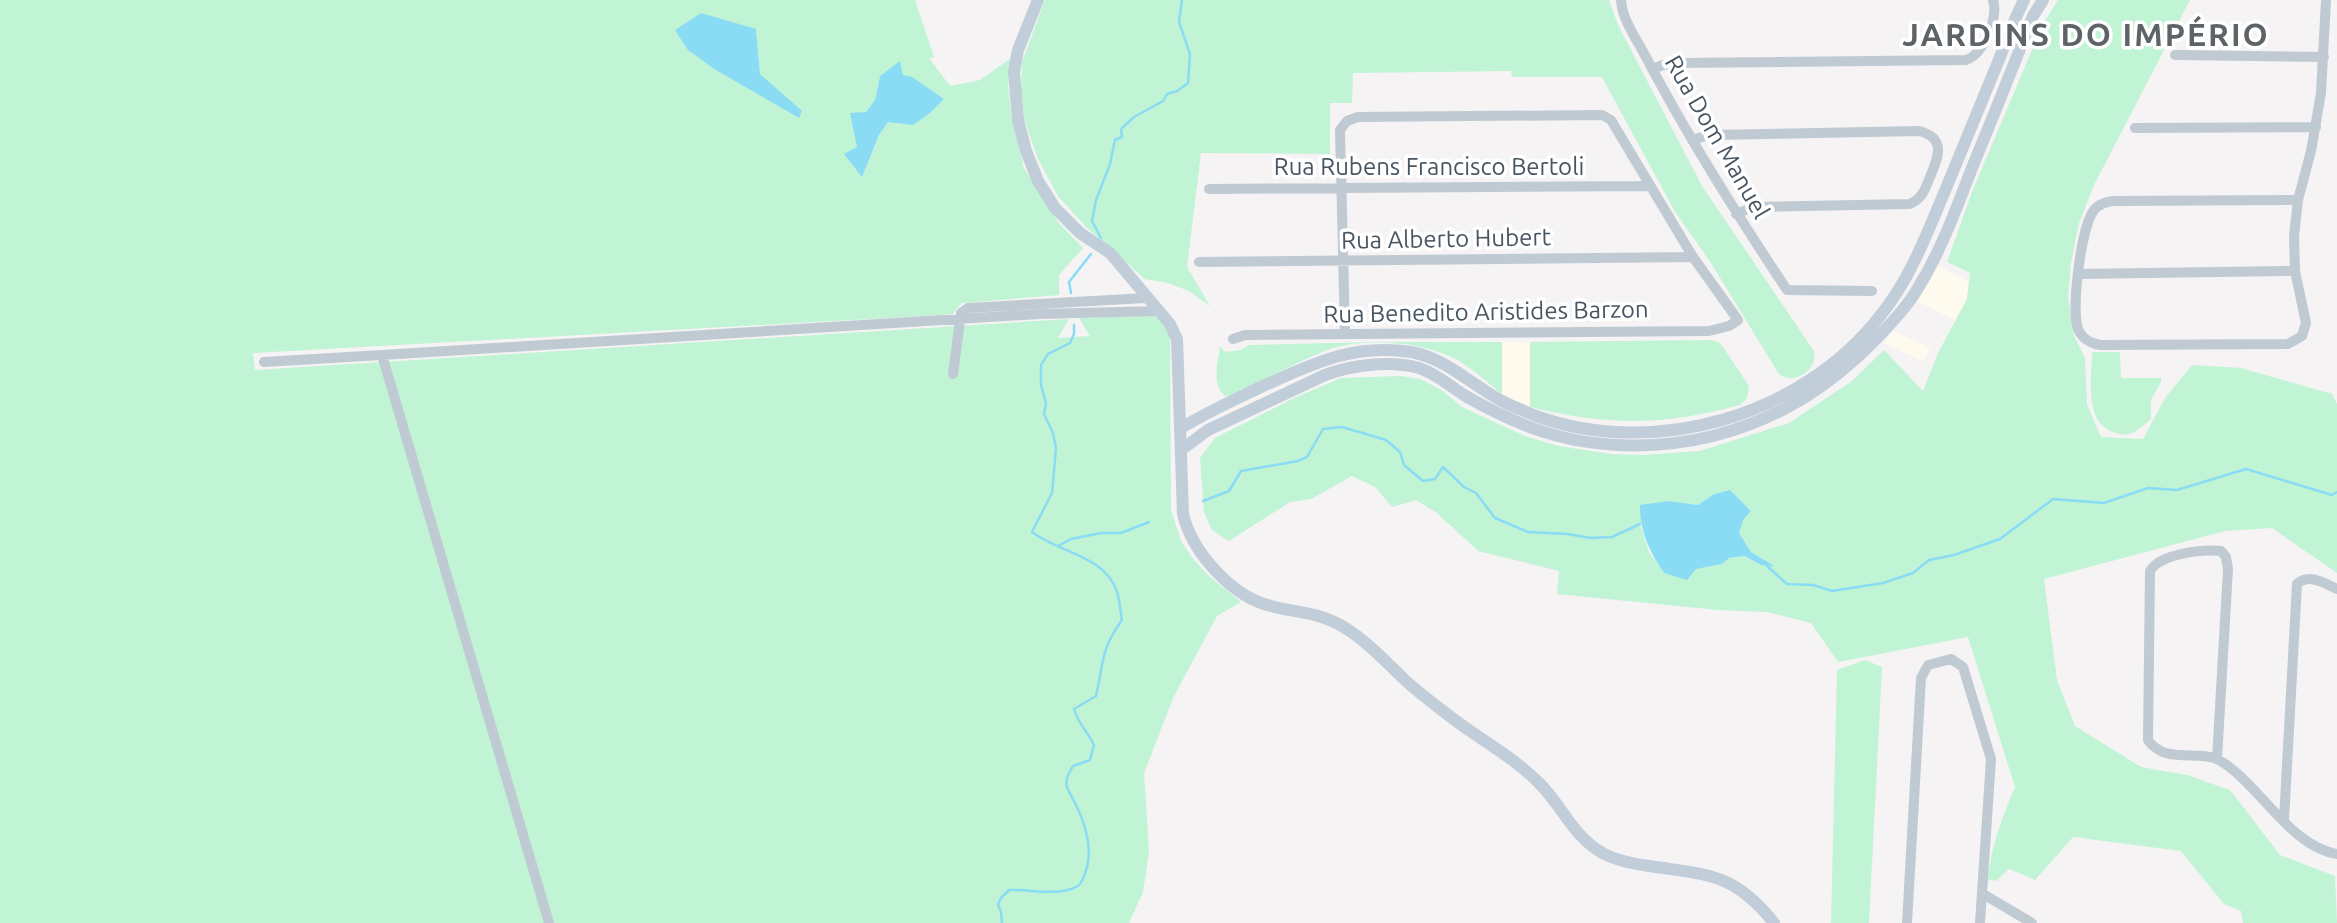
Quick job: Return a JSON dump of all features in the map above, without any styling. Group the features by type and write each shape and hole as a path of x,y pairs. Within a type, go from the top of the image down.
{"main road":[{"path":"1038,0 1018,50 1014,72 1018,120 1026,151 1038,181 1055,208 1080,233 1110,253 1146,298 1160,311 1177,339 1181,491 1187,531 1211,565 1253,600 1333,621 1353,633 1408,683 1541,785 1573,829 1588,844 1618,860 1711,876 1729,882 1748,894 1774,923"},
{"path":"1844,362 1880,317 1914,261 2024,0"},
{"path":"1181,450 1209,430 1325,375 1344,368 1377,366 1409,367 1426,371 1494,411 1537,430 1574,440 1647,446 1694,441 1736,430 1788,401 1844,362 1904,308 1940,248 2033,16 2043,0"},
{"path":"1181,428 1203,414 1313,362 1350,352 1379,350 1413,353 1436,360 1500,400 1537,416 1578,426 1614,431 1654,431 1694,426 1776,408"}],"street":[{"name":"Rua Dom Manuel","path":"1620,0 1629,24 1692,139 1736,214 1787,290 1872,291"},
{"path":"1653,69 1678,63 1966,60 1976,56 1984,45 1995,10 1993,0"},
{"path":"2298,200 2113,201 2101,204 2091,216 2082,245 2078,274 2077,324 2086,340 2100,345 2288,344 2300,338 2306,323 2295,271 2294,236 2298,200 2316,127 2324,57 2326,0"},
{"path":"2175,55 2324,57"},
{"path":"1345,334 1340,130 1347,121 1358,117 1602,115 1616,126 1693,257"},
{"path":"2136,128 2316,127"},
{"path":"1692,139 1709,135 1919,131 1929,135 1938,150 1938,158 1924,193 1917,201 1907,205 1753,207 1736,214"},
{"name":"Rua Rubens Francisco Bertoli","path":"1209,189 1649,186"},
{"name":"Rua Alberto Hubert","path":"1199,262 1693,257"},
{"name":"Rua Benedito Aristides Barzon","path":"1233,339 1245,335 1709,331 1729,326 1738,320 1693,257"},
{"path":"2078,274 2295,271"},
{"path":"953,374 959,320 961,313 968,308 1146,298"},
{"path":"264,362 1039,314 1160,311"},
{"path":"382,355 549,923"},
{"path":"1203,414 1209,430"},
{"path":"2217,759 2228,569 2226,557 2221,551 2202,551 2162,559 2153,565 2149,575 2148,740 2158,750 2217,759 2249,784 2284,820 2316,847 2337,854"},
{"path":"2284,820 2297,584 2313,579 2337,589"},
{"path":"1908,923 1921,678 1928,665 1951,659 1963,667 1991,759 1980,923"},
{"path":"1983,894 2032,923"}],"shaded area":[{"path":"1936,264 1969,282 1967,300 1956,321 1917,301"},
{"path":"1894,331 1930,348 1924,362 1884,343"},
{"path":"1502,342 1530,342 1530,407 1502,394"}],"green space":[{"path":"0,0 915,0 934,57 929,58 950,86 980,80 1011,58 1008,85 1011,114 1024,168 1058,222 1083,248 1059,275 1059,295 962,303 953,314 942,315 253,353 255,370 1069,319 1058,338 1090,336 1079,318 1155,316 1165,325 1170,335 1171,510 1181,541 1193,559 1241,602 1217,616 1174,696 1144,773 1149,852 1143,892 1129,923 0,923","holes":["756,29 760,74 799,118 714,69 688,50","900,62 903,75 943,100 930,113 888,122 879,135 862,177 845,154 857,147 865,113 875,100 880,76"]},
{"path":"1045,0 1609,0 1618,25 1702,186 1814,351 1812,364 1809,370 1798,377 1779,374 1711,263 1674,210 1602,77 1512,77 1511,71 1353,73 1352,103 1330,103 1330,154 1201,153 1187,267 1210,306 1189,291 1168,283 1145,279 1087,228 1058,196 1038,159 1024,119 1022,62"},
{"path":"2058,0 2190,0 2094,185 2079,223 2068,297 2074,336 2085,358 2087,404 2101,437 2143,439 2165,398 2192,365 2241,368 2332,394 2337,404 2337,573 2272,528 2225,531 2044,579 2057,680 2075,726 2141,767 2187,775 2230,790 2280,855 2335,876 2337,923 2243,923 2241,911 2224,904 2181,851 2073,837 2035,880 2009,869 1996,881 1988,879 1998,832 2015,787 1968,637 1838,662 1811,623 1767,612 1718,610 1557,594 1559,571 1478,551 1437,513 1416,500 1392,507 1375,487 1352,476 1311,499 1290,502 1229,541 1212,530 1204,512 1200,458 1215,438 1292,399 1341,378 1400,376 1420,379 1443,391 1462,407 1525,436 1558,446 1611,454 1644,455 1700,451 1789,423 1852,381 1884,350 1923,391 1938,353 1967,299 1970,273 1947,262 1972,192 2043,24","holes":["1730,490 1751,511 1743,520 1739,533 1751,552 1773,566 1756,563 1745,556 1729,558 1713,566 1664,573 1649,552 1640,524 1669,501 1698,505 1714,494"]},
{"path":"1710,340 1723,347 1749,386 1747,398 1740,405 1685,417 1635,421 1585,418 1530,407 1530,342"},
{"path":"1376,342 1502,342 1502,394 1459,361 1445,354 1412,345"},
{"path":"1376,342 1327,350 1235,395 1225,396 1218,386 1216,373 1220,346 1225,352 1240,350 1249,345"},
{"path":"2092,352 2120,352 2121,378 2161,378 2151,400 2151,419 2134,432 2113,432 2097,418 2091,397"},
{"path":"1865,660 1882,667 1869,923 1831,923 1837,670"}],"water":[{"path":"701,13 756,29 760,74 802,111 799,118 714,69 688,50 675,30"},
{"path":"900,61 903,75 912,77 944,99 913,125 888,122 879,135 862,177 844,154 857,147 850,113 866,112 875,100 880,76"},
{"path":"1730,490 1751,511 1743,520 1739,533 1751,552 1774,566 1762,565 1745,556 1729,558 1722,564 1696,569 1687,580 1664,573 1646,541 1640,505 1669,501 1698,505 1714,494"}],"waterway":[{"path":"1101,238 1092,221 1115,140 1122,137 1121,129 1134,117 1163,101 1167,94 1188,83 1190,54 1179,22 1182,0"},
{"path":"1071,293 1069,282 1091,254"},
{"path":"1002,923 998,905 1009,890 1066,890 1078,886 1084,876 1089,858 1088,841 1084,823 1067,781 1073,766 1090,760 1094,745 1074,709 1096,696 1106,648 1122,620 1117,592 1102,570 1092,562 1032,532 1052,493 1056,448 1053,433 1044,414 1046,403 1041,385 1041,365 1048,354 1070,343 1074,325"},
{"path":"1203,501 1229,491 1241,471 1307,457 1323,429 1342,427 1386,440 1400,452 1404,465 1423,481 1435,479 1443,467 1464,487 1476,493 1495,518 1528,532 1591,538 1612,537 1640,524"},
{"path":"1768,567 1787,584 1813,585 1832,591 1883,583 1913,573 1929,560 1954,555 2000,539 2053,499 2104,503 2148,488 2177,490 2246,469 2332,495 2337,492"},
{"path":"1058,546 1071,539 1101,533 1121,533 1149,522"}],"district":[{"name":"JARDINS DO IMPÉRIO","path":"2086,35"}]}
